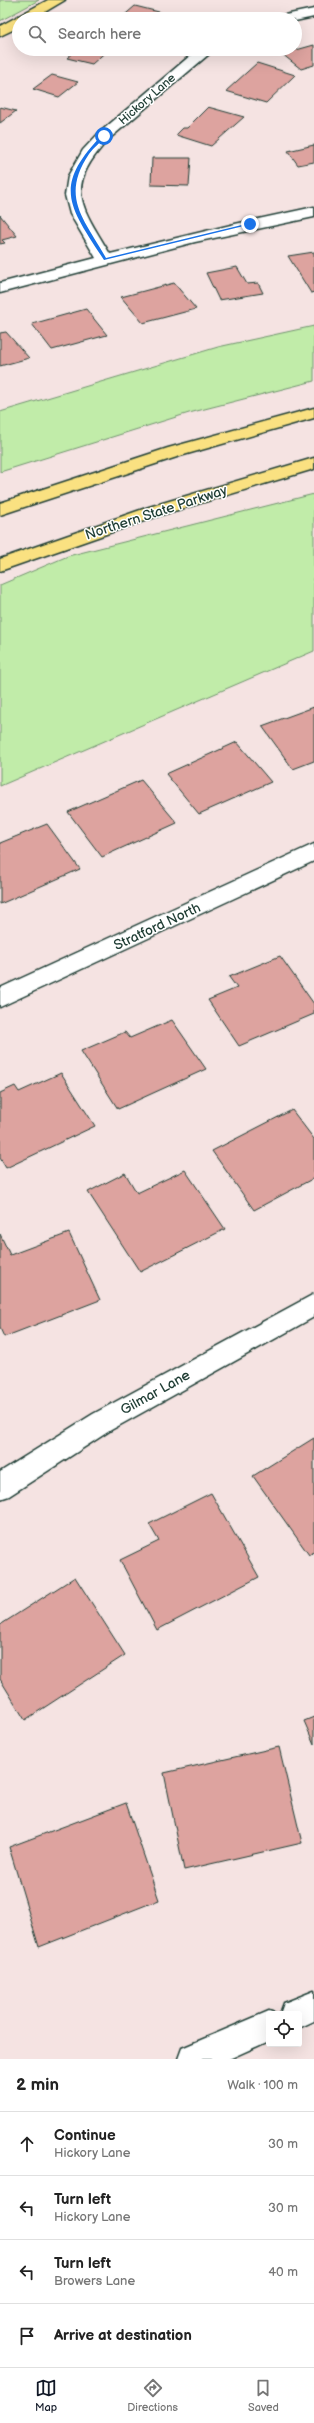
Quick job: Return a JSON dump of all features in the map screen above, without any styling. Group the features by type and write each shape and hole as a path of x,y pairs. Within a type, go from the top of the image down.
{"main road":[{"path":"36,12 58,0"},
{"path":"0,32 12,25"},
{"path":"0,509 167,454 314,413"},
{"name":"Northern State Parkway","path":"0,565 207,494 314,463"},
{"path":"207,494 314,477"}],"street":[{"path":"302,15 314,13"},
{"name":"Hickory Lane","path":"105,259 78,214 72,195 75,176 88,153 104,136 197,56"},
{"path":"0,288 105,259 250,224 314,212"},
{"name":"Stratford North","path":"0,998 314,852"},
{"name":"Gilmar Lane","path":"0,1487 102,1422 314,1304"},
{"path":"302,2011 314,2006"},
{"path":"193,2059 266,2027"}],"green space":[{"path":"0,0 39,0 17,12 12,12 12,15 0,21"},
{"path":"314,326 314,381 189,413 0,472 0,412 218,347"},
{"path":"314,494 314,651 0,786 0,585 68,556"}],"building":[{"path":"135,6 159,12 128,12"},
{"path":"314,45 314,65 301,69 285,56 302,56 302,48"},
{"path":"69,56 101,56 92,64 67,58"},
{"path":"257,63 295,75 266,103 226,91"},
{"path":"52,75 78,82 59,97 33,89"},
{"path":"0,107 16,111 0,123"},
{"path":"208,107 244,117 211,146 176,135 183,128 187,128"},
{"path":"314,145 314,162 298,165 288,151"},
{"path":"152,158 191,158 189,186 151,185"},
{"path":"0,215 17,236 2,240 5,243 0,244"},
{"path":"314,252 314,292 311,293 288,256"},
{"path":"237,267 247,284 258,283 263,293 219,300 206,273"},
{"path":"174,283 196,309 143,323 121,297"},
{"path":"86,309 107,335 52,350 32,324"},
{"path":"6,332 29,358 0,366 0,333"},
{"path":"314,707 314,761 293,769 262,726"},
{"path":"237,742 271,782 199,814 166,774"},
{"path":"141,780 177,823 102,857 68,812"},
{"path":"47,824 80,869 0,904 0,843"},
{"path":"280,956 314,1004 314,1014 239,1046 208,1000 237,988 229,977"},
{"path":"172,1020 206,1069 118,1109 81,1051 125,1032 130,1038"},
{"path":"61,1073 95,1126 6,1168 0,1158 0,1093 15,1086 19,1092"},
{"path":"292,1110 314,1139 314,1178 254,1210 212,1151"},
{"path":"185,1170 225,1229 140,1272 88,1192 125,1173 137,1193"},
{"path":"69,1233 100,1300 4,1337 0,1328 0,1234 10,1255"},
{"path":"314,1438 314,1552 309,1555 253,1476"},
{"path":"211,1493 259,1577 157,1630 120,1560 159,1541 149,1524"},
{"path":"75,1577 125,1655 25,1720 0,1679 0,1625"},
{"path":"314,1717 314,1744 304,1721"},
{"path":"279,1747 302,1843 184,1870 164,1773"},
{"path":"126,1803 159,1900 39,1947 9,1847"}],"route":[{"path":"104,136 88,153 75,176 72,195 78,214 105,259 250,224"}]}
